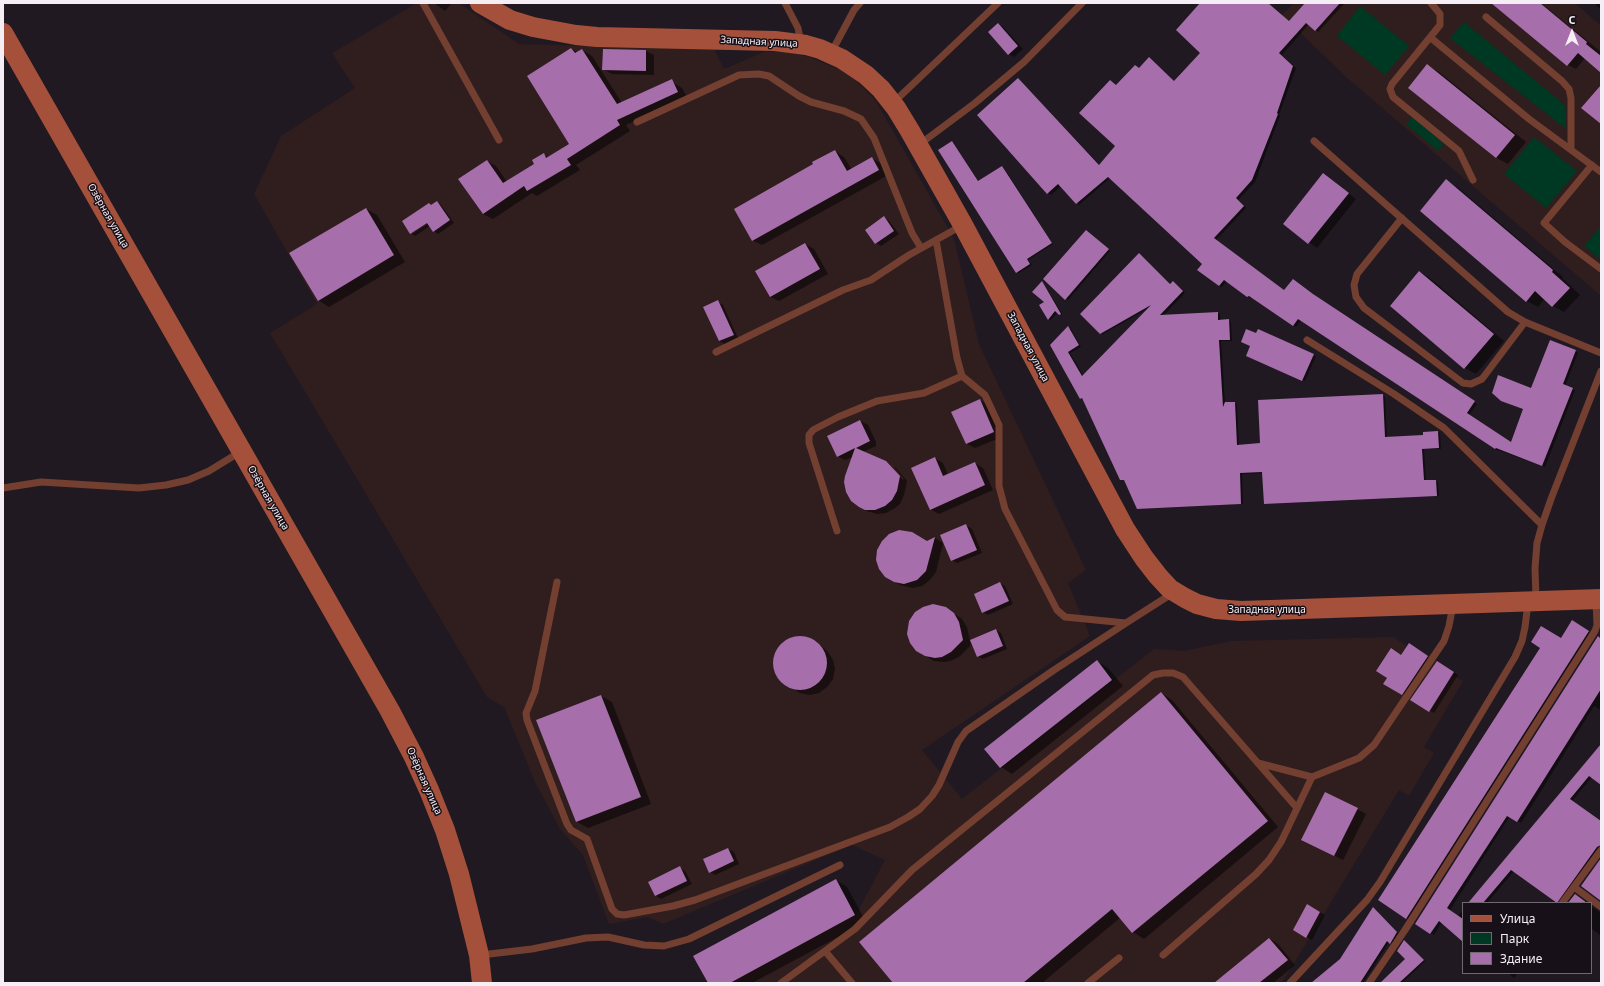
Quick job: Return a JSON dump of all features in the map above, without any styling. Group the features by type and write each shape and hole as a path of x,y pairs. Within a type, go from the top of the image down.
{"street":[{"name":"Западная улица","path":"480,3 510,20 533,27 576,35 598,37 775,41 801,45 830,54 852,65 866,75 881,89 892,103 918,145 963,225 1125,529 1158,576 1175,592 1197,604 1216,609 1241,611 1599,599"},
{"name":"Озёрная улица","path":"3,33 390,711 430,790 459,874 479,955 482,983"}],"lane":[{"path":"423,3 499,140"},
{"path":"785,3 798,28 801,45"},
{"path":"830,54 854,10 860,3"},
{"path":"892,103 998,3"},
{"path":"918,145 975,103 1024,62 1082,3"},
{"path":"1431,3 1440,14 1440,25 1431,38 1392,84 1390,90 1393,97 1459,151 1473,180"},
{"path":"1486,17 1562,81 1569,90 1571,98 1571,149"},
{"path":"1431,38 1530,118 1601,172"},
{"path":"637,122 735,77 749,74 769,76 799,96 811,102 844,111 861,119 874,138 912,233 921,248"},
{"path":"1314,141 1508,312 1525,322 1601,353"},
{"path":"1592,165 1544,223 1565,242 1601,269"},
{"path":"1402,218 1357,274 1354,285 1356,297 1364,308 1464,383 1471,384 1482,380 1525,322"},
{"path":"716,352 843,290 871,280 921,248 963,225"},
{"path":"936,240 955,348 962,376 985,396 999,425 999,486 1005,509 1057,610 1065,617 1126,623"},
{"path":"1307,340 1394,394 1444,428 1542,525"},
{"path":"1290,983 1367,900 1380,882 1515,657 1522,641 1532,602 1538,543 1542,525 1601,371"},
{"path":"837,531 809,443 809,435 813,430 838,417 877,401 924,394 962,376"},
{"path":"3,488 41,482 139,488 166,485 188,480 209,471 242,451"},
{"path":"557,582 535,690 526,713 527,720 567,824 571,830 586,839 612,909 617,914 624,915 673,906 695,900 890,827 908,817 920,809 932,796 939,785 958,742 966,731 1054,670 1175,592"},
{"path":"1368,983 1405,930 1595,631 1597,625 1599,599"},
{"path":"1258,763 1312,777 1359,758 1374,745 1444,641 1449,626 1453,604"},
{"path":"781,983 856,929 912,870 1153,676 1163,673 1173,674 1183,678 1297,808"},
{"path":"1163,955 1256,874 1281,842 1312,777"},
{"path":"1563,902 1601,850"},
{"path":"479,955 532,949 586,938 608,937 644,945 664,946 689,939 840,865"},
{"path":"1574,887 1601,907"},
{"path":"825,951 852,983"},
{"path":"1088,983 1119,958"}],"shaded area":[{"path":"417,3 459,3 519,44 714,49 724,69 764,52 788,52 809,57 843,71 856,80 876,101 954,239 979,344 1086,570 1068,583 1090,636 922,750 962,799 1154,649 1184,651 1231,641 1393,637 1407,646 1409,643 1454,672 1453,675 1463,681 1424,747 1434,753 1409,796 1399,790 1281,983 708,983 693,956 836,879 856,915 885,860 852,845 663,924 648,917 609,924 583,855 560,829 535,782 504,707 487,697 270,333 317,304 254,194 281,136 355,88 332,53"},
{"path":"1294,3 1575,3 1601,26 1601,296 1345,76 1282,15"}],"green space":[{"path":"1360,6 1409,46 1385,75 1337,36"},
{"path":"1464,22 1566,106 1566,129 1450,38"},
{"path":"1412,117 1444,144 1438,151 1406,124"},
{"path":"1534,137 1577,171 1546,208 1504,174"},
{"path":"1601,226 1601,260 1584,246"}],"building":[{"path":"1200,3 1268,3 1289,21 1305,3 1340,3 1315,31 1306,23 1279,53 1293,66 1277,113 1278,114 1252,180 1236,198 1244,206 1214,238 1284,290 1293,279 1313,294 1475,401 1467,413 1511,442 1523,409 1501,401 1492,393 1498,375 1531,388 1550,340 1576,350 1563,384 1573,388 1542,466 1496,448 1495,449 1298,319 1293,326 1249,296 1247,297 1224,280 1219,286 1197,270 1202,264 1108,177 1076,204 1058,184 1047,194 977,115 1018,78 1099,165 1115,146 1079,113 1110,80 1116,85 1135,65 1139,68 1149,57 1174,81 1200,53 1176,30"},
{"path":"1491,3 1540,3 1587,42 1586,44 1601,56 1601,73 1578,53 1567,66"},
{"path":"998,23 1018,46 1008,55 988,32"},
{"path":"571,48 575,53 582,49 617,104 672,79 678,92 617,120 620,125 567,159 571,165 527,191 524,186 483,214 458,179 487,160 503,183 534,164 532,160 544,153 546,158 569,144 527,76"},
{"path":"603,49 646,50 646,71 602,70"},
{"path":"1427,64 1515,135 1496,158 1408,88"},
{"path":"1601,85 1601,124 1581,108"},
{"path":"952,141 978,181 1002,166 1052,243 1027,259 1030,264 1016,273 938,150"},
{"path":"835,150 847,171 872,157 879,170 752,241 734,209 813,164 812,162"},
{"path":"1323,173 1349,193 1308,244 1283,224"},
{"path":"1446,179 1553,270 1552,272 1570,288 1552,307 1535,291 1526,302 1420,211"},
{"path":"437,201 450,220 433,232 427,223 410,234 402,221 429,203 431,205"},
{"path":"366,208 394,255 318,301 289,253"},
{"path":"884,216 894,231 875,244 865,230"},
{"path":"1086,230 1109,249 1065,300 1043,279"},
{"path":"805,243 820,269 770,297 755,271"},
{"path":"1139,253 1170,284 1173,281 1183,291 1160,315 1218,312 1218,320 1229,319 1230,340 1219,340 1223,407 1225,402 1235,402 1237,445 1260,443 1258,400 1383,394 1385,437 1423,435 1423,432 1438,431 1439,448 1422,449 1424,480 1436,480 1437,496 1264,504 1262,472 1240,473 1241,504 1137,509 1124,480 1120,480 1082,398 1080,399 1050,345 1068,326 1079,345 1068,352 1082,376 1151,305 1100,334 1080,314"},
{"path":"1419,271 1494,334 1464,369 1390,306"},
{"path":"1042,281 1061,314 1059,315 1055,311 1048,320 1039,305 1044,302 1032,292"},
{"path":"718,300 734,335 719,341 703,307"},
{"path":"1246,329 1256,333 1258,329 1314,354 1302,381 1246,356 1250,346 1241,342"},
{"path":"980,399 994,432 966,444 951,412"},
{"path":"860,420 870,441 856,448 886,461 900,476 897,491 892,500 885,506 875,510 865,510 859,507 851,501 846,492 844,482 845,476 855,448 837,457 827,436"},
{"path":"935,457 943,476 975,462 985,485 930,510 911,468"},
{"path":"966,524 977,550 951,561 940,535"},
{"path":"899,530 912,532 927,541 935,537 926,571 917,580 904,584 894,582 885,577 879,569 876,560 877,550 882,541 889,534"},
{"path":"1000,582 1009,601 982,613 974,594"},
{"path":"933,604 946,607 954,613 959,622 963,640 951,652 942,657 935,658 925,656 916,651 910,643 907,634 909,621 915,612 923,607"},
{"path":"1572,620 1589,631 1406,919 1378,900 1540,648 1531,642 1541,626 1561,638"},
{"path":"996,629 1003,646 977,657 970,640"},
{"path":"800,636 810,638 819,644 825,653 827,663 825,673 819,682 810,688 800,690 790,688 781,682 775,673 773,663 775,653 781,644 790,638"},
{"path":"1598,636 1601,639 1601,689 1517,822 1507,816 1447,908 1462,918 1462,941 1439,921 1430,934 1415,924"},
{"path":"1409,643 1428,656 1402,695 1383,684 1387,678 1376,671 1391,648 1401,655"},
{"path":"1097,660 1112,680 1000,768 984,749"},
{"path":"1437,661 1454,672 1429,712 1410,700"},
{"path":"1161,692 1268,821 1132,933 1112,909 1023,983 893,983 859,942"},
{"path":"601,695 641,797 576,822 536,720"},
{"path":"1601,744 1601,785 1589,776 1570,799 1601,821 1601,845 1597,847 1558,902 1511,870 1484,902 1469,902"},
{"path":"1325,792 1358,808 1334,856 1301,840"},
{"path":"728,848 734,861 709,873 703,859"},
{"path":"1601,858 1601,901 1581,886"},
{"path":"680,866 687,881 655,896 648,882"},
{"path":"836,879 855,915 730,983 708,983 693,956"},
{"path":"1575,894 1586,902 1569,902"},
{"path":"1307,904 1320,912 1306,938 1293,930"},
{"path":"1373,907 1397,932 1390,944 1387,941 1360,983 1311,983 1340,959"},
{"path":"1269,938 1288,960 1259,983 1214,983"},
{"path":"1404,940 1424,960 1399,983 1380,983 1405,959 1397,951"}]}
